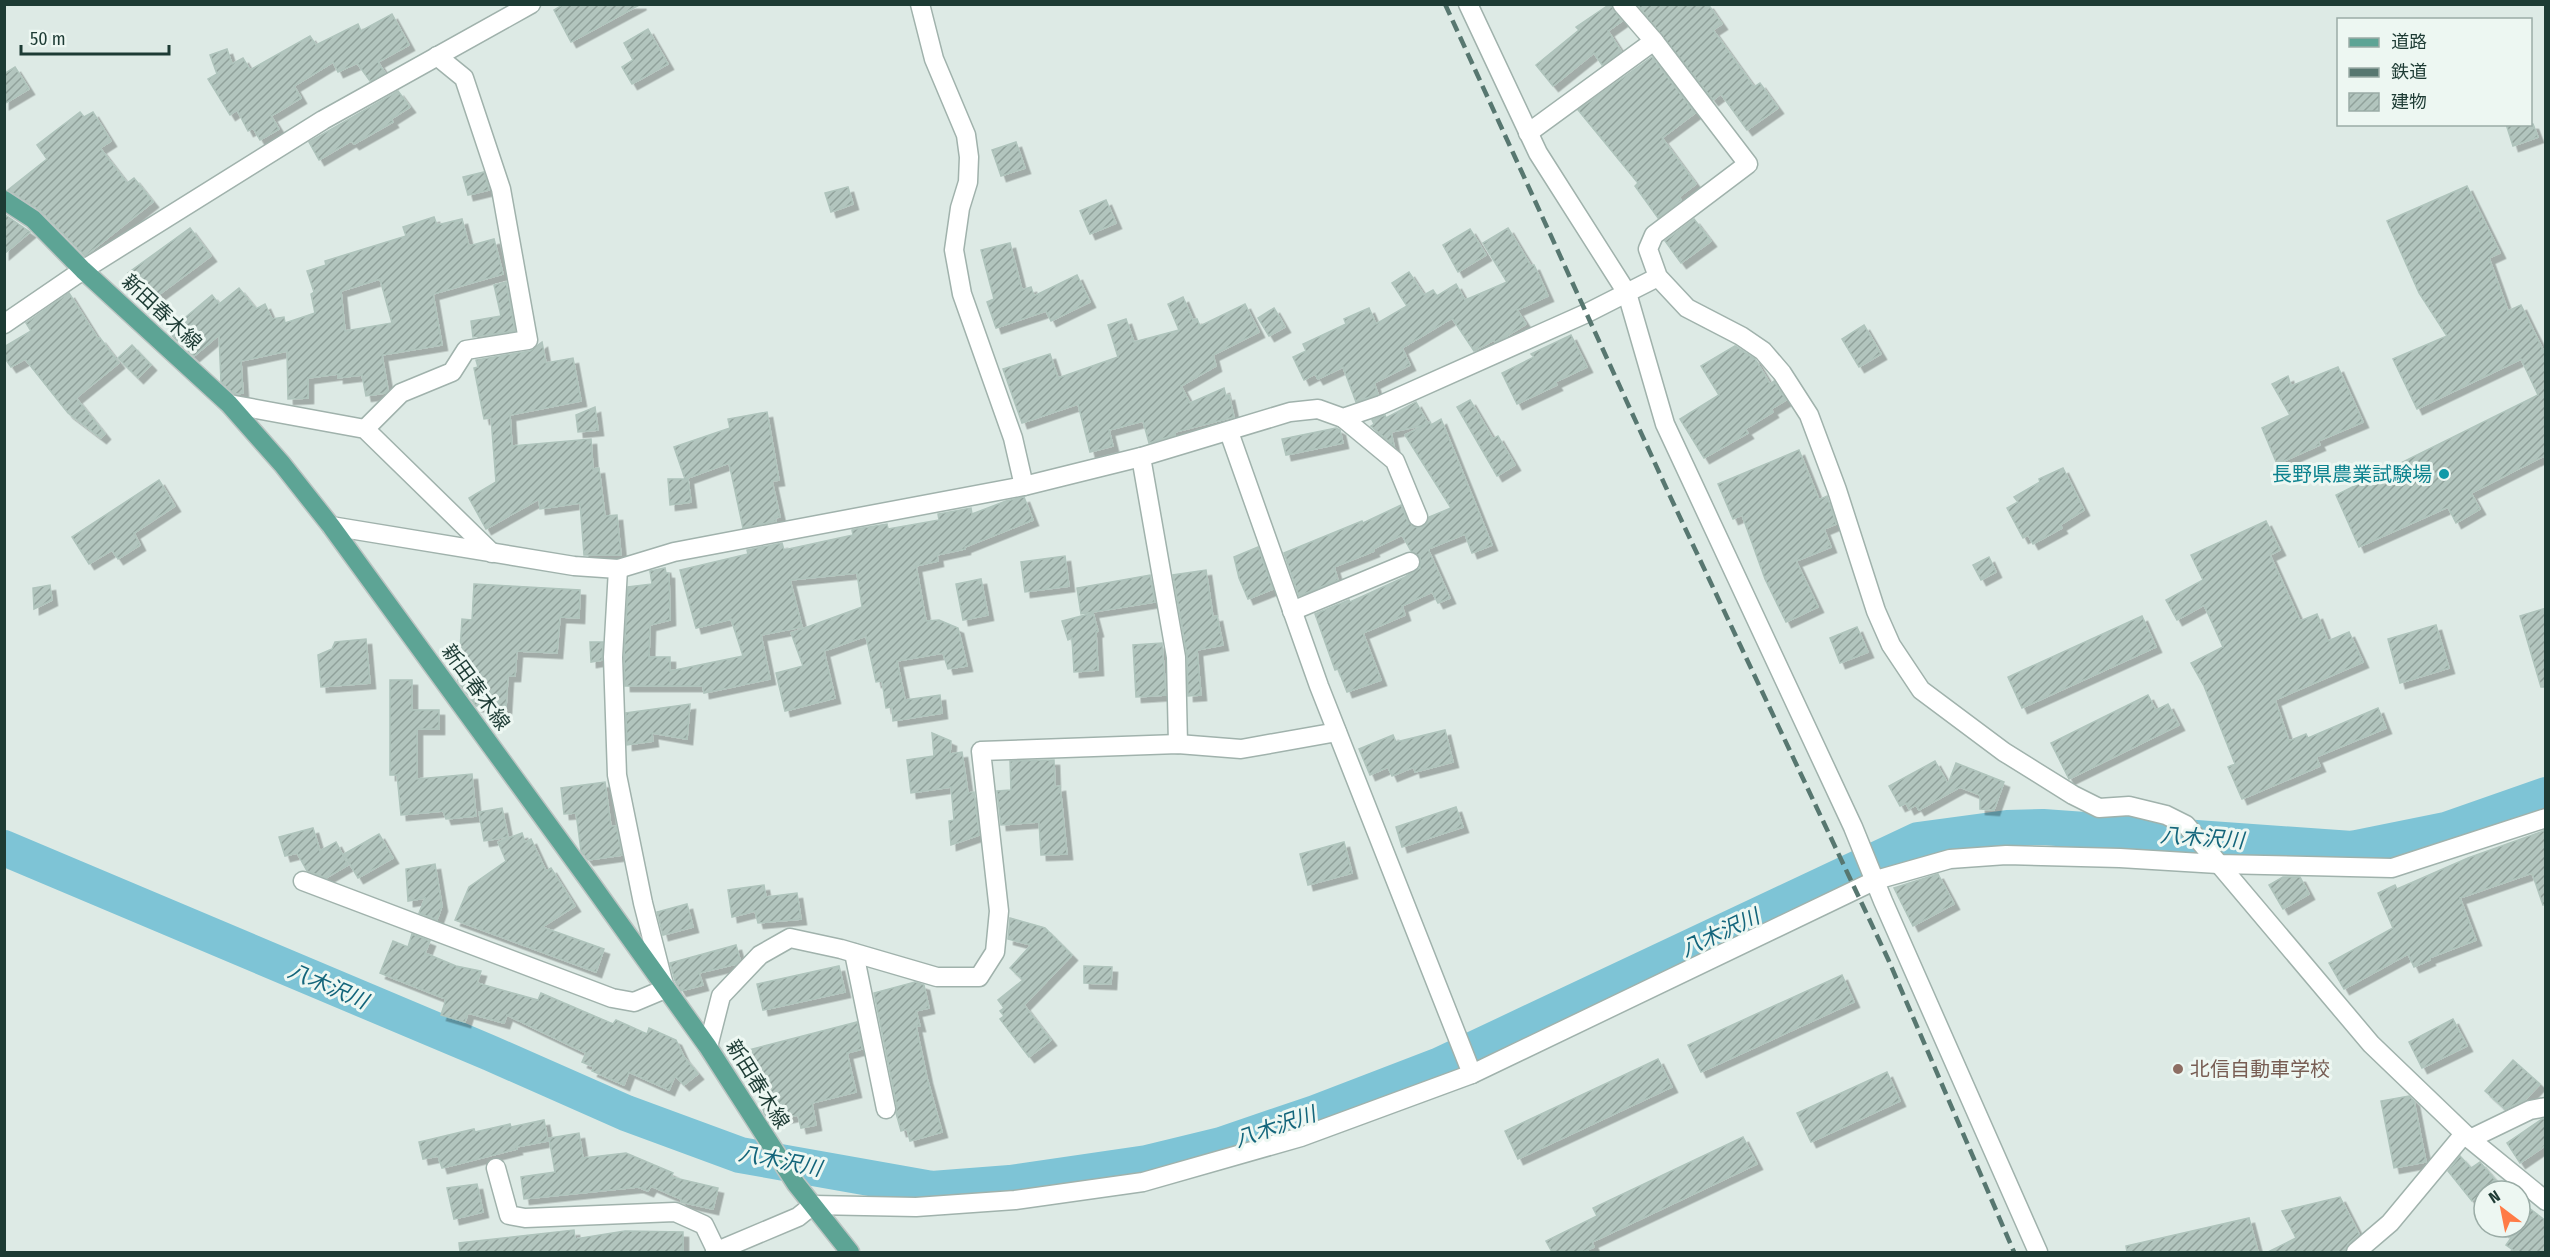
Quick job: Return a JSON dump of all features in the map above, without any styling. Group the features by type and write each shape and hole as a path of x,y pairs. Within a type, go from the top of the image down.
{"main road":[{"name":"新田春木線","path":"4,200 33,219 83,270 229,404 282,464 331,526 583,872 708,1047 795,1184 850,1252"}],"street":[{"path":"4,324 83,270 323,120 531,4"},
{"path":"920,4 934,59 966,135 969,157 968,182 960,208 954,250 962,294 1013,438 1024,486"},
{"path":"1468,4 1538,153 1626,293 1665,424 1853,827 1883,901 2038,1252"},
{"path":"1622,4 1654,41 1748,164 1654,235 1648,249 1658,277 1687,308 1741,336 1763,351 1782,373 1809,415 1838,490 1883,628 1891,645 1921,690 2004,752 2073,795 2099,808 2129,806 2166,815 2186,825 2371,1044 2467,1137 2546,1201"},
{"path":"1528,133 1654,41"},
{"path":"365,429 401,393 452,372 466,350 528,340 501,189 464,78 437,56"},
{"path":"1343,418 1381,405 1587,314 1658,277"},
{"path":"229,404 365,429 492,553"},
{"path":"331,526 574,566 618,569 674,552 1024,486 1141,457 1290,412 1318,409 1343,418 1395,461 1418,517"},
{"path":"1229,432 1337,732 1470,1070"},
{"path":"1141,457 1176,657 1178,744"},
{"path":"1292,611 1410,562"},
{"path":"303,881 612,998 634,1002 665,989 643,903 617,775 613,657 618,569"},
{"path":"708,1047 721,996 760,955 790,938 854,953 937,977 979,977 995,952 999,911 981,751 1178,744 1241,749 1337,732"},
{"path":"496,1168 509,1215 525,1218 675,1212 704,1225 716,1252 754,1245 813,1205 916,1207 1015,1200 1143,1182 1301,1137 1470,1070 1876,880 1950,859 2006,855 2214,860 2392,868 2546,818"},
{"path":"854,953 886,1109"},
{"path":"2356,1252 2390,1222 2467,1137 2530,1110 2546,1107"}],"building":[{"path":"564,4 641,4 571,42 554,10"},
{"path":"1610,4 1622,21 1608,31 1621,51 1602,65 1594,53 1553,86 1536,65 1579,30 1576,27"},
{"path":"1637,4 1708,4 1722,24 1713,30 1754,87 1760,83 1778,108 1747,130 1721,94 1713,100"},
{"path":"392,14 409,45 378,62 385,73 370,81 357,63 338,72 333,62 294,86 301,98 271,116 279,129 260,140 253,128 248,131 237,110 230,115 208,79 217,74 210,55 227,49 232,64 243,58 250,70 310,36 316,45 358,24 361,31"},
{"path":"648,29 668,64 632,84 622,67 633,60 624,43"},
{"path":"1652,57 1695,113 1662,138 1696,184 1679,197 1681,200 1658,218 1635,186 1638,183 1578,110"},
{"path":"15,67 29,89 4,104 4,74"},
{"path":"398,91 410,107 391,119 393,122 354,144 351,141 319,160 309,142"},
{"path":"80,112 84,117 93,112 111,141 100,148 127,183 134,178 153,202 85,256 41,211 8,190 47,159 37,145"},
{"path":"2533,124 2538,137 2513,146 2507,126 2532,126"},
{"path":"1016,142 1025,168 1001,176 992,150"},
{"path":"484,172 489,190 468,195 463,177"},
{"path":"2467,186 2500,253 2489,258 2508,311 2521,305 2546,356 2546,455 2471,493 2480,509 2456,523 2448,507 2359,547 2336,495 2538,395 2521,359 2417,409 2393,359 2447,336 2419,293 2387,221"},
{"path":"848,187 853,204 831,212 825,193"},
{"path":"1106,200 1116,223 1090,234 1080,211"},
{"path":"4,214 30,232 4,254"},
{"path":"434,217 437,225 462,219 469,246 494,239 503,274 433,294 442,345 382,355 388,390 385,393 366,396 362,375 338,378 338,374 308,378 308,398 288,399 287,351 241,361 243,393 234,394 221,382 219,335 194,356 168,332 212,295 219,304 239,288 256,309 265,304 272,319 284,317 285,323 315,313 311,294 314,292 307,271 326,265 325,261 406,236 403,227","holes":["380,279 392,323 345,331 341,291"]},
{"path":"1694,219 1711,241 1681,263 1665,241"},
{"path":"190,228 211,256 149,302 128,273"},
{"path":"1508,228 1531,266 1534,265 1548,296 1517,310 1526,324 1505,337 1474,351 1452,318 1402,348 1410,365 1374,383 1378,394 1356,402 1343,367 1318,379 1315,374 1304,380 1293,357 1306,351 1303,344 1346,324 1344,319 1369,308 1376,324 1407,306 1392,283 1409,272 1424,295 1433,290 1437,296 1456,284 1465,300 1507,282 1483,243"},
{"path":"1470,229 1486,255 1458,272 1443,245"},
{"path":"1010,243 1022,290 1031,287 1034,296 1077,275 1090,302 1051,321 1046,311 996,328 987,302 994,299 981,250"},
{"path":"506,282 515,331 473,337 471,321 501,316 494,285"},
{"path":"69,293 98,339 100,338 119,363 76,398 105,434 101,438 68,413 25,359 11,367 4,357 4,347 31,331 26,323"},
{"path":"1183,297 1193,320 1197,319 1200,326 1245,304 1259,332 1213,355 1216,366 1181,386 1190,403 1224,388 1226,396 1229,395 1234,417 1175,432 1175,435 1149,443 1143,421 1109,430 1113,446 1090,452 1078,404 1022,423 1003,369 1050,354 1058,378 1118,357 1108,325 1126,319 1134,342 1179,330 1168,304"},
{"path":"1274,308 1285,327 1269,336 1258,318"},
{"path":"1864,325 1881,354 1859,367 1842,339"},
{"path":"1571,335 1587,367 1555,382 1557,385 1517,404 1502,373 1534,357 1531,354"},
{"path":"542,342 546,363 573,358 581,401 510,415 512,446 591,439 593,469 599,468 605,516 617,515 621,555 584,555 580,503 540,509 539,499 486,529 469,498 496,482 491,418 484,419 474,368 478,367 476,360 530,351"},
{"path":"132,345 151,365 138,378 118,358"},
{"path":"1735,346 1755,359 1770,384 1774,381 1786,400 1771,409 1773,412 1745,429 1748,433 1704,458 1680,419 1719,395 1701,366"},
{"path":"2338,367 2363,422 2318,441 2320,445 2277,464 2262,428 2290,415 2272,384 2288,376 2291,386"},
{"path":"1470,400 1493,439 1498,436 1515,465 1497,476 1457,407"},
{"path":"1416,402 1428,423 1430,422 1431,425 1441,419 1492,545 1472,553 1465,534 1428,549 1450,598 1438,603 1432,592 1402,606 1405,615 1363,633 1381,680 1347,692 1338,669 1335,670 1315,614 1349,600 1350,602 1405,577 1420,568 1420,557 1411,551 1402,535 1373,549 1374,551 1334,567 1338,580 1299,596 1284,553 1362,521 1363,523 1401,505 1408,522 1417,528 1426,524 1429,517 1451,508 1405,435 1425,425 1391,432 1394,446 1371,426 1374,424 1372,420 1385,415 1386,418"},
{"path":"595,407 598,430 578,432 576,415"},
{"path":"767,412 779,480 772,481 780,517 775,518 776,521 743,528 729,463 685,479 674,447 730,428 728,419"},
{"path":"1336,428 1340,430 1343,443 1286,455 1282,439"},
{"path":"1799,450 1819,500 1827,496 1836,524 1824,529 1831,547 1796,561 1818,607 1786,622 1765,579 1742,515 1733,519 1718,484"},
{"path":"2063,468 2084,510 2060,525 2062,528 2033,544 2028,535 2023,538 2007,508 2018,502 2014,497 2040,482 2039,479"},
{"path":"668,479 688,479 691,502 670,505"},
{"path":"159,480 175,506 134,533 140,545 118,559 112,550 89,564 72,537"},
{"path":"1024,497 1033,520 965,547 965,549 937,555 938,561 916,566 926,621 939,620 958,628 967,666 948,669 943,653 897,661 905,700 940,695 942,713 893,721 892,707 886,708 882,681 876,682 866,636 824,651 835,698 785,711 776,673 803,666 791,633 862,607 857,573 790,580 802,627 761,635 770,679 704,693 703,686 625,686 624,657 628,587 652,584 650,571 665,568 666,573 669,573 670,620 650,625 649,657 670,657 670,671 743,656 731,619 696,628 680,570 748,554 747,550 782,543 784,550 853,535 852,530 856,529 887,524 888,529 939,520 938,514 971,508 972,514"},
{"path":"2266,521 2280,550 2270,555 2300,621 2317,614 2328,641 2349,632 2363,662 2275,700 2289,741 2306,734 2308,738 2378,708 2386,728 2316,757 2320,766 2242,799 2228,767 2235,764 2204,686 2191,663 2223,647 2204,605 2177,620 2166,600 2203,580 2191,555"},
{"path":"1258,547 1273,589 1248,599 1239,578 1234,557"},
{"path":"1065,556 1069,586 1025,592 1021,562"},
{"path":"1989,557 1996,572 1981,580 1973,565"},
{"path":"1206,570 1213,617 1217,616 1223,645 1197,650 1201,695 1188,696 1187,655 1173,575"},
{"path":"1150,575 1155,602 1081,614 1077,588"},
{"path":"981,579 988,615 963,620 956,584"},
{"path":"474,584 580,590 579,618 560,617 557,653 517,651 515,676 508,676 506,708 476,706 458,681 462,619 472,620"},
{"path":"50,585 52,600 34,609 33,588"},
{"path":"2546,608 2546,687 2541,687 2520,616"},
{"path":"1093,613 1098,631 1096,632 1098,670 1074,672 1072,638 1068,640 1062,621"},
{"path":"2142,616 2156,647 2022,708 2008,677"},
{"path":"2436,625 2449,668 2400,683 2388,639"},
{"path":"1857,627 1868,652 1840,663 1830,638"},
{"path":"366,639 370,683 321,687 318,655 332,649 335,642"},
{"path":"590,642 603,642 602,660 591,662"},
{"path":"1162,643 1166,695 1136,697 1133,645"},
{"path":"390,680 412,680 412,710 439,710 439,729 417,729 417,779 472,774 476,816 446,819 443,811 401,815 397,775 390,775"},
{"path":"2148,695 2156,710 2168,704 2179,725 2069,779 2051,743"},
{"path":"690,704 687,739 652,733 653,741 627,745 626,713"},
{"path":"1445,730 1453,762 1415,772 1414,767 1392,776 1388,767 1370,775 1359,749 1393,735 1396,742"},
{"path":"932,733 951,741 950,754 962,752 968,793 974,792 979,835 951,845 949,821 954,820 951,787 911,793 907,760 934,756"},
{"path":"1054,760 1055,787 1060,786 1067,854 1041,855 1039,822 1001,825 997,791 1011,790 1010,761"},
{"path":"1935,761 1948,784 1956,763 2004,782 1994,810 1980,809 1980,795 1960,787 1919,810 1916,805 1909,809 1906,803 1900,806 1889,786"},
{"path":"605,782 611,826 616,826 622,855 588,860 581,851 576,813 564,814 561,788"},
{"path":"1456,807 1463,827 1402,847 1396,827"},
{"path":"502,808 508,837 484,841 479,812"},
{"path":"313,828 320,851 336,842 348,865 326,878 307,871 297,853 285,856 279,837"},
{"path":"2546,830 2546,904 2543,905 2532,873 2460,898 2476,940 2429,958 2430,960 2414,967 2408,954 2344,989 2329,963 2393,928 2378,893 2395,885 2397,889 2468,858"},
{"path":"522,833 525,842 531,839 546,871 551,868 575,906 542,927 604,949 596,972 455,920 469,887 506,861 498,842"},
{"path":"379,834 393,858 358,878 344,854"},
{"path":"1344,842 1352,873 1308,885 1300,854"},
{"path":"435,864 442,906 437,920 419,913 425,898 408,901 406,869"},
{"path":"1938,874 1954,904 1913,926 1894,888"},
{"path":"2283,877 2300,877 2309,894 2283,909 2269,885"},
{"path":"764,885 766,897 797,893 801,919 758,923 755,911 732,917 728,890"},
{"path":"687,904 693,927 663,935 657,912"},
{"path":"1010,918 1045,928 1072,955 1024,1005 1051,1040 1029,1057 1000,1019 1004,1016 1000,1011 1004,1008 998,1000 1023,980 1010,968 1031,945 1008,939"},
{"path":"412,934 430,941 425,953 456,966 481,971 477,983 538,1000 541,993 613,1024 616,1020 647,1034 649,1028 676,1040 684,1057 698,1074 684,1085 675,1076 669,1090 629,1072 624,1085 592,1071 594,1067 582,1062 586,1053 507,1015 504,1023 468,1013 465,1022 441,1015 446,999 380,973 393,941 408,947"},
{"path":"736,945 740,960 736,964 699,973 703,985 681,991 675,981 670,963"},
{"path":"839,966 845,992 763,1010 757,984"},
{"path":"1084,966 1112,967 1111,984 1084,983"},
{"path":"1842,975 1854,1002 1701,1072 1688,1045"},
{"path":"915,982 924,985 929,1008 916,1011 920,1026 916,1026 942,1132 910,1141 907,1129 901,1131 896,1113 897,1107 874,993"},
{"path":"2453,1019 2467,1046 2422,1068 2409,1042"},
{"path":"857,1022 862,1049 847,1053 856,1092 812,1103 816,1125 801,1128 798,1115 769,1121 764,1113 755,1076 743,1079 737,1053"},
{"path":"1658,1059 1672,1087 1518,1159 1505,1131"},
{"path":"2513,1060 2540,1084 2525,1100 2505,1109 2485,1091"},
{"path":"1887,1072 1900,1101 1811,1142 1797,1113"},
{"path":"2409,1096 2414,1101 2426,1162 2394,1168 2381,1101"},
{"path":"2542,1119 2546,1119 2546,1145 2520,1163 2507,1143"},
{"path":"544,1120 548,1141 516,1147 517,1149 442,1168 438,1156 423,1159 419,1142 474,1129 475,1132 510,1124 511,1127"},
{"path":"579,1133 583,1158 626,1153 673,1173 671,1177 718,1188 713,1209 681,1202 681,1199 651,1186 648,1191 638,1187 524,1199 521,1177 555,1172 549,1138"},
{"path":"1743,1137 1757,1164 1592,1242 1594,1247 1582,1252 1552,1252 1546,1241 1597,1216 1593,1208"},
{"path":"2460,1156 2471,1168 2480,1162 2494,1179 2472,1179 2472,1201 2448,1171"},
{"path":"477,1184 483,1212 454,1219 447,1188"},
{"path":"2340,1197 2359,1234 2348,1244 2345,1252 2268,1252 2296,1238 2282,1211"},
{"path":"2532,1210 2546,1221 2546,1252 2516,1252 2506,1245 2510,1239 2532,1239"},
{"path":"2249,1218 2258,1252 2127,1252 2126,1246"},
{"path":"574,1230 575,1239 625,1231 683,1232 683,1252 460,1252 459,1243"}],"waterway":[{"name":"八木沢川","path":"4,848 490,1053 626,1113 740,1155 932,1189 1010,1183 1147,1163 1221,1145 1315,1113 1440,1065 1918,840 2007,828 2043,827 2352,849 2446,830 2546,795"}],"railway":[{"path":"1445,4 1669,494 1888,959 2014,1252"}],"place":[{"name":"長野県農業試験場","path":"2444,474"},
{"name":"北信自動車学校","path":"2178,1069"}]}
